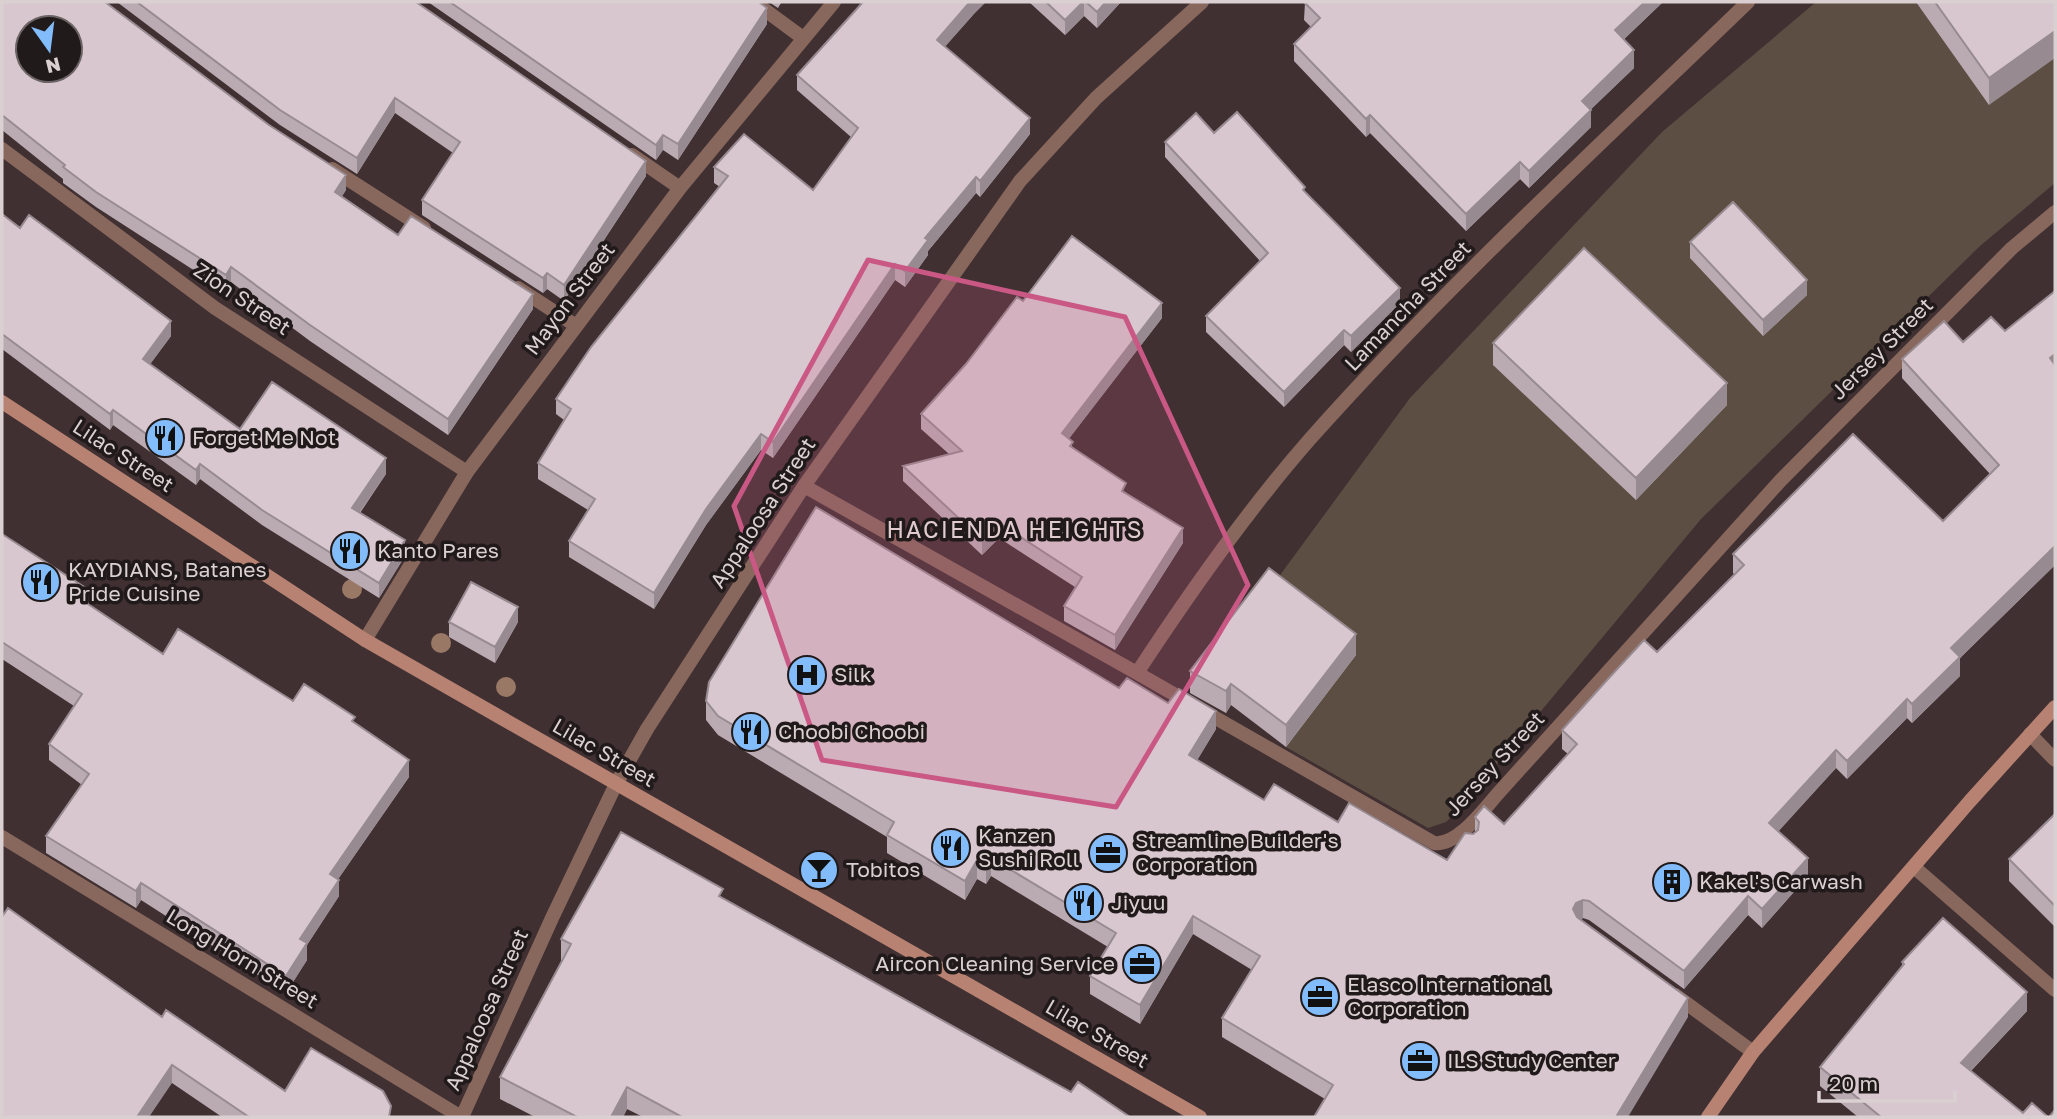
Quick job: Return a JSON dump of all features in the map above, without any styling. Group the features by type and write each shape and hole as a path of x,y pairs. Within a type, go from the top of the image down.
{"main road":[{"name":"Lilac Street","path":"2,402 365,640 1200,1117"},
{"path":"1708,1117 1753,1052 2055,707"}],"street":[{"path":"754,2 803,38"},
{"name":"Mayon Street","path":"365,640 467,472 575,325 680,188 834,2"},
{"name":"Appaloosa Street","path":"461,1117 616,785 647,729 804,486 1020,181 1096,98 1202,2"},
{"name":"Lamancha Street","path":"1137,673 1194,586 1309,440 1495,246 1748,2"},
{"name":"Zion Street","path":"2,149 215,308 467,472"},
{"path":"624,149 680,188"},
{"path":"321,162 437,236"},
{"name":"Jersey Street","path":"804,486 1434,843 1464,840 1781,480 2012,248 2055,212"},
{"path":"506,281 575,325"},
{"path":"2030,734 2055,760"},
{"name":"Long Horn Street","path":"2,837 461,1117"},
{"path":"1913,867 2055,990"},
{"path":"1660,984 1753,1052"}],"highlighted area":[{"path":"868,260 1125,317 1248,585 1116,807 822,760 734,506"}],"shaded area":[{"path":"1816,2 2055,2 2055,183 1980,246 1701,519 1446,822 1428,828 1286,747 1269,590 1410,398 1662,132"}],"building":[{"path":"2,2 105,2 269,125 346,175 335,192 398,235 411,216 533,294 448,419 310,325 231,267 226,275 96,192 63,167 65,165 2,115"},
{"path":"137,2 416,2 646,161 564,285 547,273 543,278 422,200 460,142 395,98 357,158 280,110"},
{"path":"450,2 759,2 767,8 678,144 663,135 656,145"},
{"path":"863,2 970,2 937,40 1030,118 980,181 976,177 925,238 928,240 905,271 895,264 773,442 761,434 706,509 654,593 569,541 595,499 538,463 571,409 556,399 591,347 728,176 714,167 744,134 813,190 858,128 797,75"},
{"path":"1046,2 1083,2 1065,20"},
{"path":"1086,2 1106,2 1097,12"},
{"path":"1304,2 1645,2 1615,30 1634,50 1582,101 1591,110 1529,171 1520,162 1466,214 1370,115 1366,119 1294,44 1320,18"},
{"path":"1935,2 2055,2 2055,31 1989,78"},
{"path":"1237,112 1305,187 1303,190 1400,288 1351,336 1344,330 1284,392 1206,316 1268,253 1165,142 1196,113 1214,133"},
{"path":"1733,202 1807,280 1763,320 1690,242"},
{"path":"2,214 20,228 29,215 171,321 143,359 240,429 272,382 386,458 352,508 405,540 379,583 262,510 200,464 196,470 113,410 110,414 2,334"},
{"path":"1072,236 1162,303 1062,433 1073,442 1070,446 1126,483 1122,491 1183,528 1115,635 1064,606 1082,577 999,523 982,540 903,466 962,451 921,414 966,364 1017,297 1023,301"},
{"path":"1584,248 1727,383 1636,478 1493,343"},
{"path":"2055,291 2055,354 2050,358 2055,365 2055,546 1951,648 1960,657 1912,704 1907,699 1847,761 1836,750 1769,823 1808,858 1762,909 1748,896 1684,971 1589,901 1576,903 1573,909 1577,917 1688,998 1616,1117 1314,1117 1333,1085 1222,1018 1260,956 1193,916 1140,1005 1090,976 1116,933 991,858 986,865 977,860 965,881 887,835 894,822 718,716 706,701 709,682 816,507 1119,688 1127,678 1168,703 1179,689 1216,711 1189,755 1264,800 1274,784 1338,822 1349,803 1447,860 1465,833 1473,834 1478,830 1479,822 1475,817 1484,806 1504,824 1577,744 1562,730 1644,640 1657,652 1744,565 1733,554 1853,434 1943,521 1999,465 1902,359 1944,321 1963,342 1991,317 2005,331"},
{"path":"2,534 89,590 82,600 163,654 178,629 293,701 304,684 355,717 352,721 409,760 330,874 339,880 300,939 307,943 286,976 141,883 136,891 46,836 89,774 49,744 82,694 2,642"},
{"path":"1269,568 1356,634 1286,725 1231,684 1226,691 1190,671"},
{"path":"471,582 518,607 495,647 449,622"},
{"path":"2055,814 2055,906 2009,859"},
{"path":"621,832 723,889 719,896 1071,1092 1078,1082 1130,1117 682,1117 627,1087 611,1117 577,1117 500,1077 571,944 561,939"},
{"path":"8,908 162,1017 166,1010 285,1091 311,1048 383,1091 391,1106 389,1117 249,1117 172,1065 137,1117 2,1117 2,917"},
{"path":"1943,918 2027,992 1961,1063 2023,1113 2032,1103 2048,1117 1881,1117 1820,1067 1904,964 1902,962"}],"place":[{"name":"Forget Me Not","path":"165,438"},
{"name":"Kanto Pares","path":"350,551"},
{"name":"KAYDIANS, Batanes Pride Cuisine","path":"41,582"},
{"name":"Silk","path":"807,675"},
{"name":"Choobi Choobi","path":"751,732"},
{"name":"Kanzen Sushi Roll","path":"951,848"},
{"name":"Streamline Builder's Corporation","path":"1108,853"},
{"name":"Tobitos","path":"819,870"},
{"name":"Kakel's Carwash","path":"1672,882"},
{"name":"Jiyuu","path":"1084,903"},
{"name":"Aircon Cleaning Service","path":"1142,964"},
{"name":"Elasco International Corporation","path":"1320,997"},
{"name":"ILS Study Center","path":"1420,1061"}],"district":[{"name":"HACIENDA HEIGHTS","path":"1015,530"}]}
